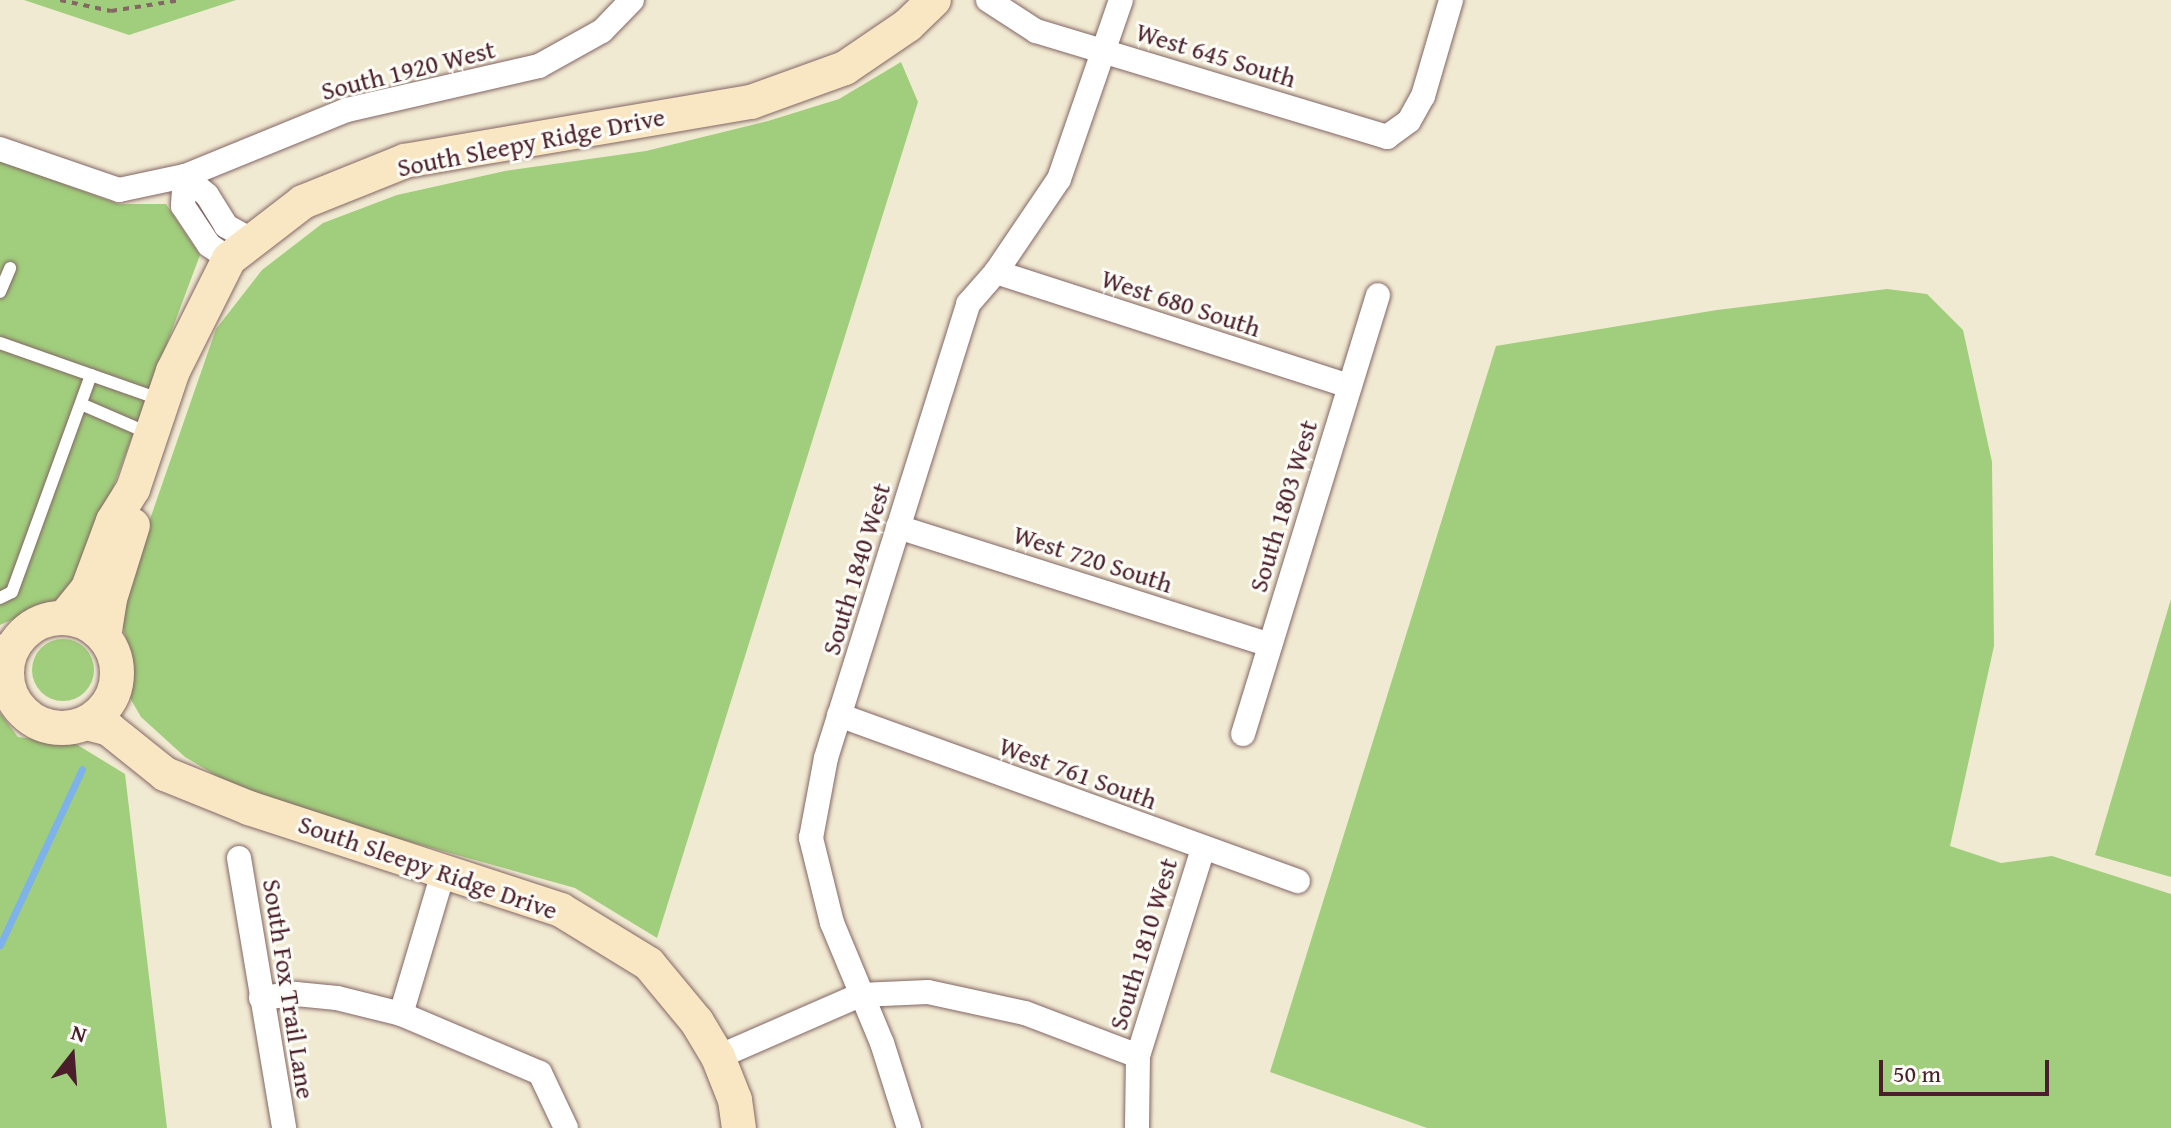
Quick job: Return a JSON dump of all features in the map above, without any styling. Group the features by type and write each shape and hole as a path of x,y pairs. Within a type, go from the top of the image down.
{"street":[{"name":"South 1920 West","path":"0,149 119,190 185,176 347,110 539,66 602,31 632,0"},
{"name":"South Sleepy Ridge Drive","path":"64,618 88,588 113,521 133,489 163,400 229,243 303,202 405,161 751,102 845,68 908,25 934,0"},
{"name":"West 645 South","path":"988,0 1036,31 1387,137 1409,121 1423,96 1451,0"},
{"name":"South 1840 West","path":"909,1128 882,1043 832,923 811,838 826,758 968,304 996,272 1059,179 1121,0"},
{"path":"185,176 183,206 229,243"},
{"name":"West 680 South","path":"996,272 1348,386"},
{"name":"South 1803 West","path":"1243,734 1378,295"},
{"name":"South Sleepy Ridge Drive","path":"104,637 110,599 133,532 133,489"},
{"name":"West 720 South","path":"898,527 1270,645"},
{"path":"64,618 82,622 104,637 114,654 117,673 112,695 100,714 87,723 69,728 36,723 21,711 4,685 7,646 28,629 45,621 64,618"},
{"name":"South Sleepy Ridge Drive","path":"112,695 131,723 200,787"},
{"name":"West 761 South","path":"839,715 1298,881"},
{"name":"South Sleepy Ridge Drive","path":"87,723 109,729 165,774 249,808 561,910 649,964 697,1022 718,1057 735,1100 739,1128"},
{"name":"South 1810 West","path":"1137,1128 1138,1056 1203,848"},
{"name":"South Fox Trail Lane","path":"239,858 284,1128"},
{"path":"401,1014 444,870"},
{"path":"718,1057 860,995 928,992 1025,1013 1138,1056"},
{"path":"261,998 296,994 337,998 401,1014 540,1073 566,1128"}],"lane":[{"path":"0,292 10,268"},
{"path":"0,343 163,400"},
{"path":"0,598 12,592 91,375"},
{"path":"81,404 151,434"}],"path":[{"path":"60,0 111,11 181,0"}],"green space":[{"path":"24,0 236,0 129,35"},
{"path":"901,62 918,102 657,938 575,888 328,819 242,791 185,757 141,717 130,698 131,657 121,620 122,600 216,329 262,270 323,223 397,195 505,171 646,151 768,121 839,99"},
{"path":"0,161 119,204 166,204 200,255 74,592 0,625"},
{"path":"1887,289 1927,294 1963,330 1992,462 1994,646 1950,846 2001,863 2052,856 2171,894 2171,1128 1427,1128 1270,1072 1496,346 1717,310"},
{"path":"2171,599 2171,877 2095,855"},
{"path":"63,639 75,641 85,648 92,658 92,682 85,692 75,699 63,701 51,699 41,692 34,682 32,670 34,658 41,648 51,641"},
{"path":"0,713 18,737 76,744 125,774 167,1128 0,1128"}],"waterway":[{"path":"0,945 82,769"}]}
